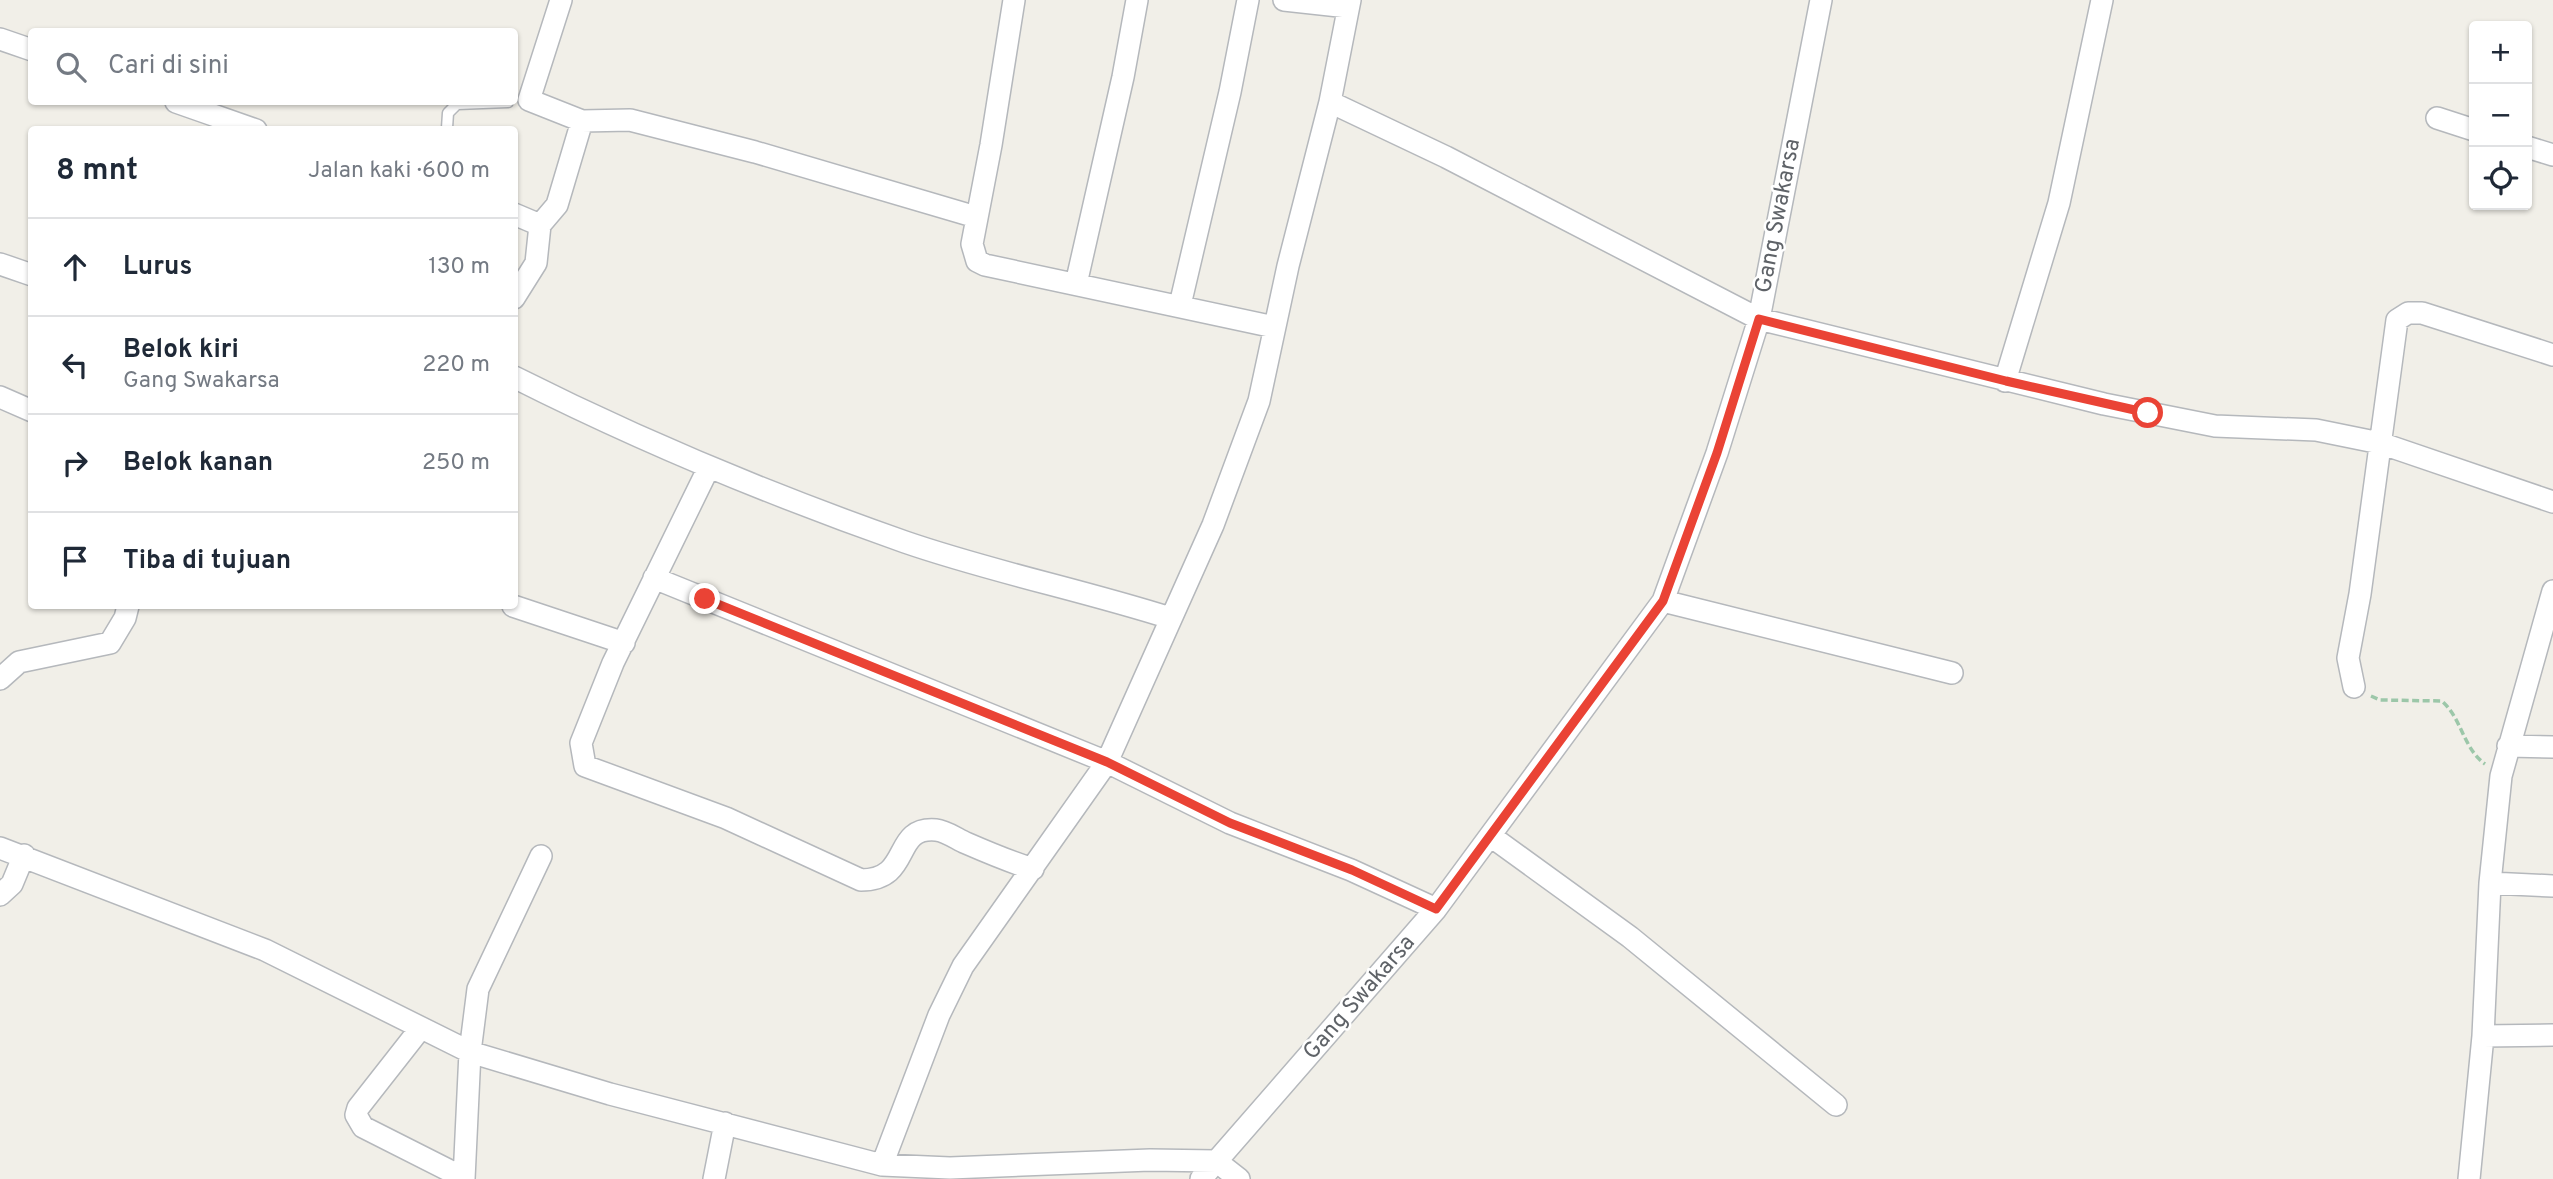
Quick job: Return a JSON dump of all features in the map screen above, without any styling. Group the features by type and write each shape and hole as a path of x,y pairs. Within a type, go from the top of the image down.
{"street":[{"path":"518,99 561,0"},
{"path":"1014,0 972,244 977,261 985,265 1274,327"},
{"path":"1076,284 1123,77 1137,0"},
{"path":"1180,305 1230,92 1248,0"},
{"path":"882,1165 939,1015 963,966 984,932 1033,869 1107,762 1213,525 1259,401 1274,327 1330,102 1349,4 1284,0"},
{"name":"Gang Swakarsa","path":"1201,1179 1436,909 1492,837 1663,601 1717,453 1759,319 1821,0"},
{"path":"2006,381 2059,203 2102,0"},
{"path":"0,39 28,49"},
{"path":"518,101 582,121 630,120 755,152 976,218"},
{"path":"1330,102 1446,157 1759,319 2006,381 2215,426 2316,430 2380,443 2553,502"},
{"path":"185,105 245,126"},
{"path":"2437,118 2469,128"},
{"path":"518,292 536,263 540,225 556,205 582,121"},
{"path":"2532,149 2553,155"},
{"path":"518,216 540,225"},
{"path":"0,264 28,274"},
{"path":"2354,687 2348,658 2360,594 2394,326 2402,316 2422,313 2553,355"},
{"path":"518,379 617,429 708,469 907,543 1170,618"},
{"path":"0,397 28,409"},
{"path":"708,469 654,578 581,743 585,766 726,818 861,880 879,880 892,870 907,842 921,831 938,830 1009,862 1033,869"},
{"path":"654,578 1107,762 1230,823 1352,870 1436,909"},
{"path":"2469,1179 2483,1035 2490,883 2501,776 2553,591"},
{"path":"1663,601 1952,673"},
{"path":"518,608 624,643"},
{"path":"0,679 19,662 110,643 127,609"},
{"path":"2508,746 2553,747"},
{"path":"1492,837 1630,937 1836,1105"},
{"path":"0,848 265,950 470,1052 610,1094 882,1165 950,1168 1150,1160 1216,1161 1239,1179"},
{"path":"0,895 12,884 24,855"},
{"path":"420,1029 358,1108 356,1115 363,1127 464,1179 471,1086 470,1052 478,989 541,856"},
{"path":"2490,883 2553,887"},
{"path":"2483,1035 2553,1035"},
{"path":"714,1179 725,1123"}],"lane":[{"path":"447,126 449,113 456,105"}],"path":[{"path":"2354,687 2380,700 2442,701 2454,712 2472,754 2501,776"}],"route":[{"path":"705,599 1107,762 1230,823 1352,870 1436,909 1492,837 1663,601 1717,453 1759,319 2006,381 2148,413"}]}
